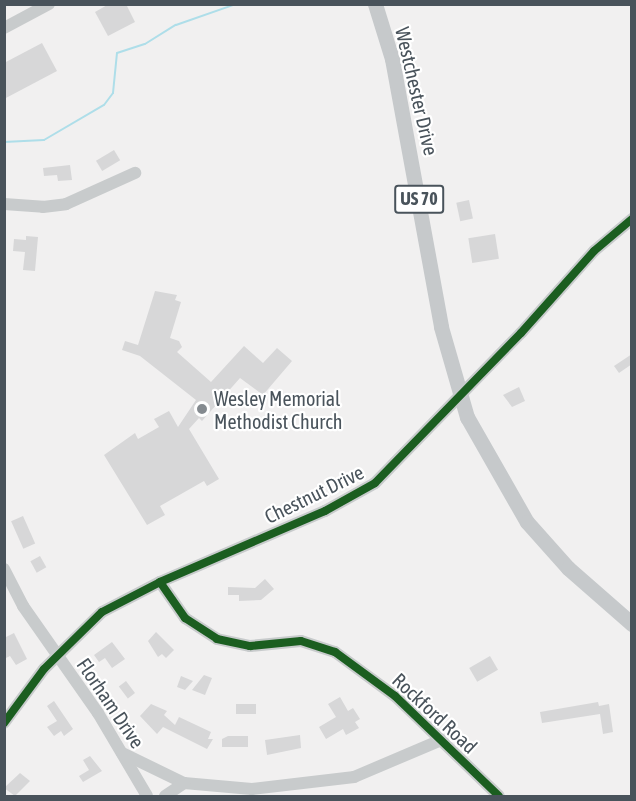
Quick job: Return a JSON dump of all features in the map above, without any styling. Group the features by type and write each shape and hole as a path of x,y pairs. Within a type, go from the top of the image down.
{"main road":[{"name":"Westchester Drive","path":"375,4 392,59 441,327 467,417 526,522 568,568 632,624"}],"street":[{"path":"4,28 49,4"},
{"path":"4,204 42,207 66,204 135,173"},
{"name":"Chestnut Drive","path":"4,723 56,657 102,612 160,582 358,495 390,470 594,251 632,219"},
{"name":"Florham Drive","path":"4,569 56,657 122,753 147,796"},
{"name":"Rockford Road","path":"160,582 185,618 217,639 250,646 301,641 335,652 371,676 499,796"},
{"path":"122,753 184,783 252,789 333,782 376,770 441,740"},
{"path":"165,796 184,783"}],"building":[{"path":"109,4 126,4 135,22 108,36 95,12"},
{"path":"42,43 57,71 4,99 4,63"},
{"path":"114,150 120,160 102,171 96,161"},
{"path":"70,165 72,180 58,181 57,175 44,176 43,168"},
{"path":"469,200 473,219 460,221 456,203"},
{"path":"495,234 499,259 472,263 468,238"},
{"path":"26,236 38,237 35,271 23,270 25,252 13,251 14,239 26,240"},
{"name":"Wesley Memorial Methodist Church","path":"155,291 177,295 175,300 181,302 170,338 179,341 182,347 177,352 211,382 244,346 263,363 277,348 292,361 263,395 240,378 202,421 199,418 189,429 219,479 207,486 204,481 160,506 165,515 147,525 104,455 135,433 138,439 159,427 154,419 169,411 178,427 196,400 140,356 122,350 125,341 138,345"},
{"path":"632,354 632,364 619,373 614,366"},
{"path":"519,387 525,401 512,407 503,395"},
{"path":"23,516 35,543 23,549 11,521"},
{"path":"40,556 46,567 37,573 30,561"},
{"path":"265,579 274,589 261,600 239,601 239,595 228,595 228,587 255,588"},
{"path":"156,632 174,650 166,658 162,654 158,657 148,641"},
{"path":"14,633 27,659 16,665 10,656 4,659 4,638"},
{"path":"112,642 125,659 112,668 105,658 99,662 94,655"},
{"path":"490,656 498,670 477,682 469,668"},
{"path":"204,675 212,678 205,695 192,690"},
{"path":"181,676 193,681 185,690 177,687"},
{"path":"126,681 135,693 128,698 119,686"},
{"path":"340,697 348,711 353,708 360,719 355,722 359,728 346,735 343,729 326,739 319,727 336,717 328,704"},
{"path":"54,701 73,729 64,736 61,731 54,736 47,727 57,721 47,706"},
{"path":"598,702 599,706 609,704 613,732 603,734 600,714 542,723 540,712"},
{"path":"151,704 167,711 164,715 175,725 179,717 211,732 208,739 213,739 207,749 163,727 157,734 140,716"},
{"path":"236,704 256,704 256,714 236,714"},
{"path":"300,735 301,748 267,755 265,740"},
{"path":"228,736 248,736 248,747 222,747 222,739"},
{"path":"90,756 102,771 83,782 79,776 89,770 83,760"},
{"path":"20,773 30,781 15,796 4,788"}],"waterway":[{"path":"4,142 44,140 104,105 113,93 117,53 145,44 176,25 236,4"}],"cycle path":[{"path":"4,723 44,669 102,612 160,582 325,511 375,483 521,333 594,251 632,219"},
{"path":"160,582 185,618 217,639 250,646 301,641 335,652 395,696 499,796"}],"place":[{"name":"Wesley Memorial Methodist Church","path":"202,409"}]}
